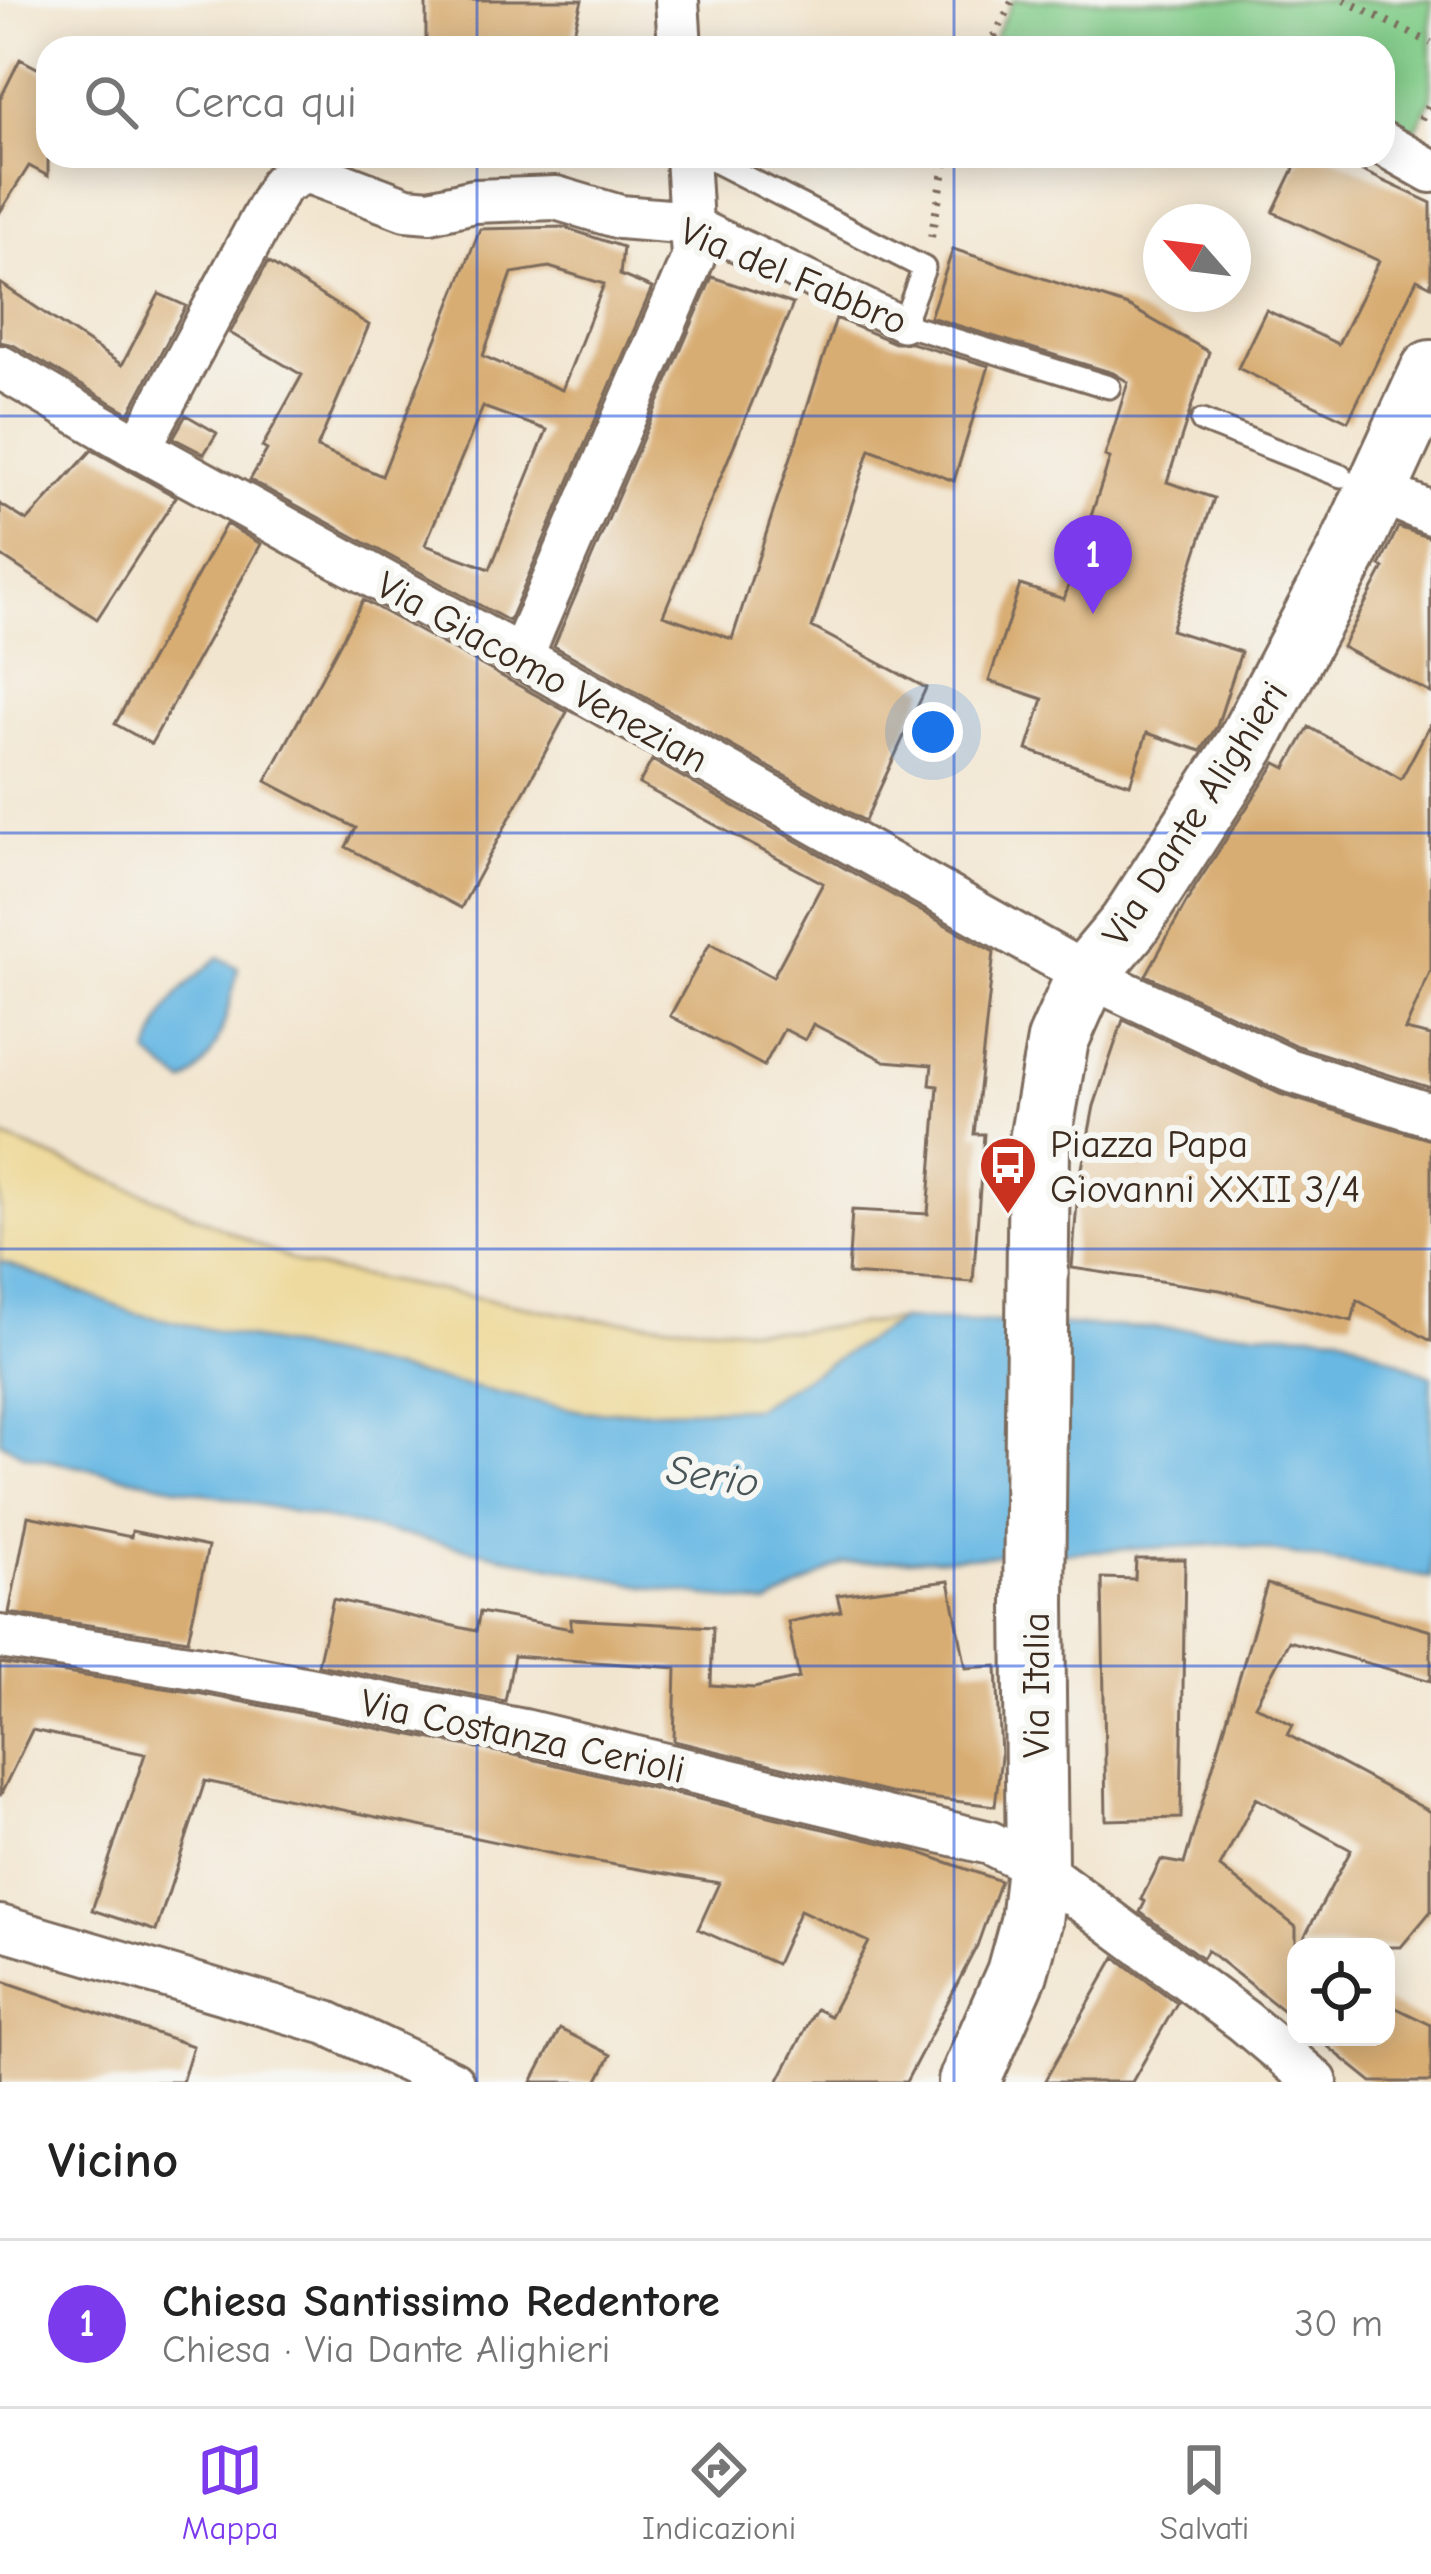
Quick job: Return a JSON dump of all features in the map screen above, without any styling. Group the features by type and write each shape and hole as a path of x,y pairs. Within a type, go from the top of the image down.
{"main road":[{"name":"Via Dante Alighieri","path":"1038,1275 1039,1146 1058,1040 1087,975 1129,925 1246,745 1347,554 1359,483 1431,371"},
{"name":"Via Italia","path":"969,2082 1017,1973 1031,1922 1037,1867 1038,1275"}],"street":[{"path":"677,0 679,36"},
{"path":"1395,151 1431,171"},
{"path":"521,657 692,258 688,168"},
{"name":"Via del Fabbro","path":"140,448 281,184 306,171 406,209 430,211 474,201 556,198 620,217 692,223 903,324"},
{"name":"Via Giacomo Venezian","path":"0,367 1087,975 1288,1070 1431,1115"},
{"path":"1359,483 1431,513"},
{"name":"Via Costanza Cerioli","path":"0,1637 201,1668 524,1731 990,1843 1037,1867 1244,2020 1316,2082"},
{"path":"0,1927 327,2024 452,2082"}],"lane":[{"path":"728,168 924,268 903,324"},
{"name":"Via del Fabbro","path":"903,324 1109,387"},
{"path":"1202,421 1359,483"}],"path":[{"path":"995,36 1013,0"},
{"path":"1344,0 1431,43"},
{"path":"924,268 945,168"}],"green space":[{"path":"1013,0 1431,0 1431,99 1416,129 1395,126 1395,36 995,36"}],"sand":[{"path":"0,1136 163,1201 302,1265 592,1319 793,1331 901,1320 754,1408 585,1412 134,1313 0,1261"}],"water":[{"path":"219,957 238,968 226,1016 207,1061 184,1083 149,1055 174,999"},
{"name":"Serio","path":"0,1261 134,1313 585,1412 754,1408 901,1320 1340,1334 1431,1376 1431,1578 1231,1544 843,1563 768,1605 659,1589 24,1455 0,1441"}],"building":[{"path":"426,0 582,0 573,36 426,36"},
{"path":"20,59 36,68 36,168 48,168 48,176 29,166 0,212 0,99"},
{"path":"1294,168 1356,168 1431,203 1431,286 1417,279 1348,421 1238,368 1266,310 1338,344 1379,261 1273,212"},
{"path":"563,227 623,247 620,275 652,288 509,621 250,480 267,450 262,447 302,375 230,333 268,262 369,325 317,448 382,476 480,229","holes":["549,267 604,284 562,390 483,356 512,273","483,407 547,430 490,569 425,545"]},
{"path":"953,249 1128,306 1209,352 1167,482 1214,498 1171,630 1241,652 1217,726 1201,751 1147,733 1130,784 1027,750 1043,699 989,681 1020,585 1064,599 1110,458 1105,456 1128,382 1113,373 930,317"},
{"path":"712,277 793,304 663,615 732,639 836,318 895,343 911,343 989,366 954,481 870,449 812,627 926,688 865,821 554,646"},
{"path":"0,283 122,365 159,294 186,306 129,413 13,345 0,342"},
{"path":"186,415 217,433 204,454 173,438"},
{"path":"92,450 176,497 97,619 0,555 0,504 27,521"},
{"path":"226,524 261,544 151,744 115,724"},
{"path":"1398,527 1431,538 1431,693 1342,647 1384,568 1380,566"},
{"path":"363,600 567,712 461,908 346,847 356,828 266,781"},
{"path":"1431,723 1431,970 1405,1030 1431,1036 1431,1088 1297,1046 1146,975 1195,887 1276,763 1286,768 1309,727 1401,779"},
{"path":"652,760 994,952 974,1134 984,1134 973,1282 848,1274 852,1210 928,1214 938,1086 930,1085 932,1065 885,1061 813,1024 805,1040 784,1029 764,1066 670,1016 710,943 773,977 823,883 639,784"},
{"path":"1123,1020 1280,1094 1431,1140 1431,1341 1357,1300 1352,1321 1220,1290 1072,1268 1078,1189 1094,1106"},
{"path":"28,1516 208,1547 188,1640 9,1613"},
{"path":"1136,1559 1185,1559 1181,1818 1106,1820 1102,1578 1135,1579"},
{"path":"949,1581 966,1668 997,1666 1001,1757 995,1806 890,1793 674,1741 676,1668 514,1656 505,1701 318,1665 333,1599 476,1631 480,1612 571,1629 571,1619 713,1627 711,1685 754,1688 799,1678 788,1622 841,1611 837,1595"},
{"path":"1267,1584 1431,1631 1431,1681 1289,1641 1255,1705 1293,1725 1288,1735 1431,1812 1431,1911 1401,1947 1395,1947 1395,1938 1304,1938 1351,1850 1256,1798 1220,1867 1296,1927 1296,1938 1287,1938 1287,2014 1207,1950 1202,1958 1140,1912 1145,1902 1141,1899 1161,1860 1184,1864"},
{"path":"0,1663 197,1693 519,1756 915,1851 1000,1881 977,1946 906,2082 778,2082 816,2009 830,2016 869,1942 800,1910 776,1964 698,1929 719,1883 558,1855 205,1781 156,1931 92,1910 145,1754 32,1730 0,1796"},
{"path":"1115,1957 1177,2003 1132,2082 1044,2082"},
{"path":"0,1980 193,2046 182,2082 0,2082"},
{"path":"1395,2007 1431,2025 1431,2082 1372,2082 1327,2046 1395,2046"},
{"path":"560,2029 611,2055 597,2082 532,2082"}],"place":[{"name":"Chiesa Santissimo Redentore","path":"1093,614"},
{"name":"Piazza Papa Giovanni XXII 3/4","path":"1008,1216"}]}
